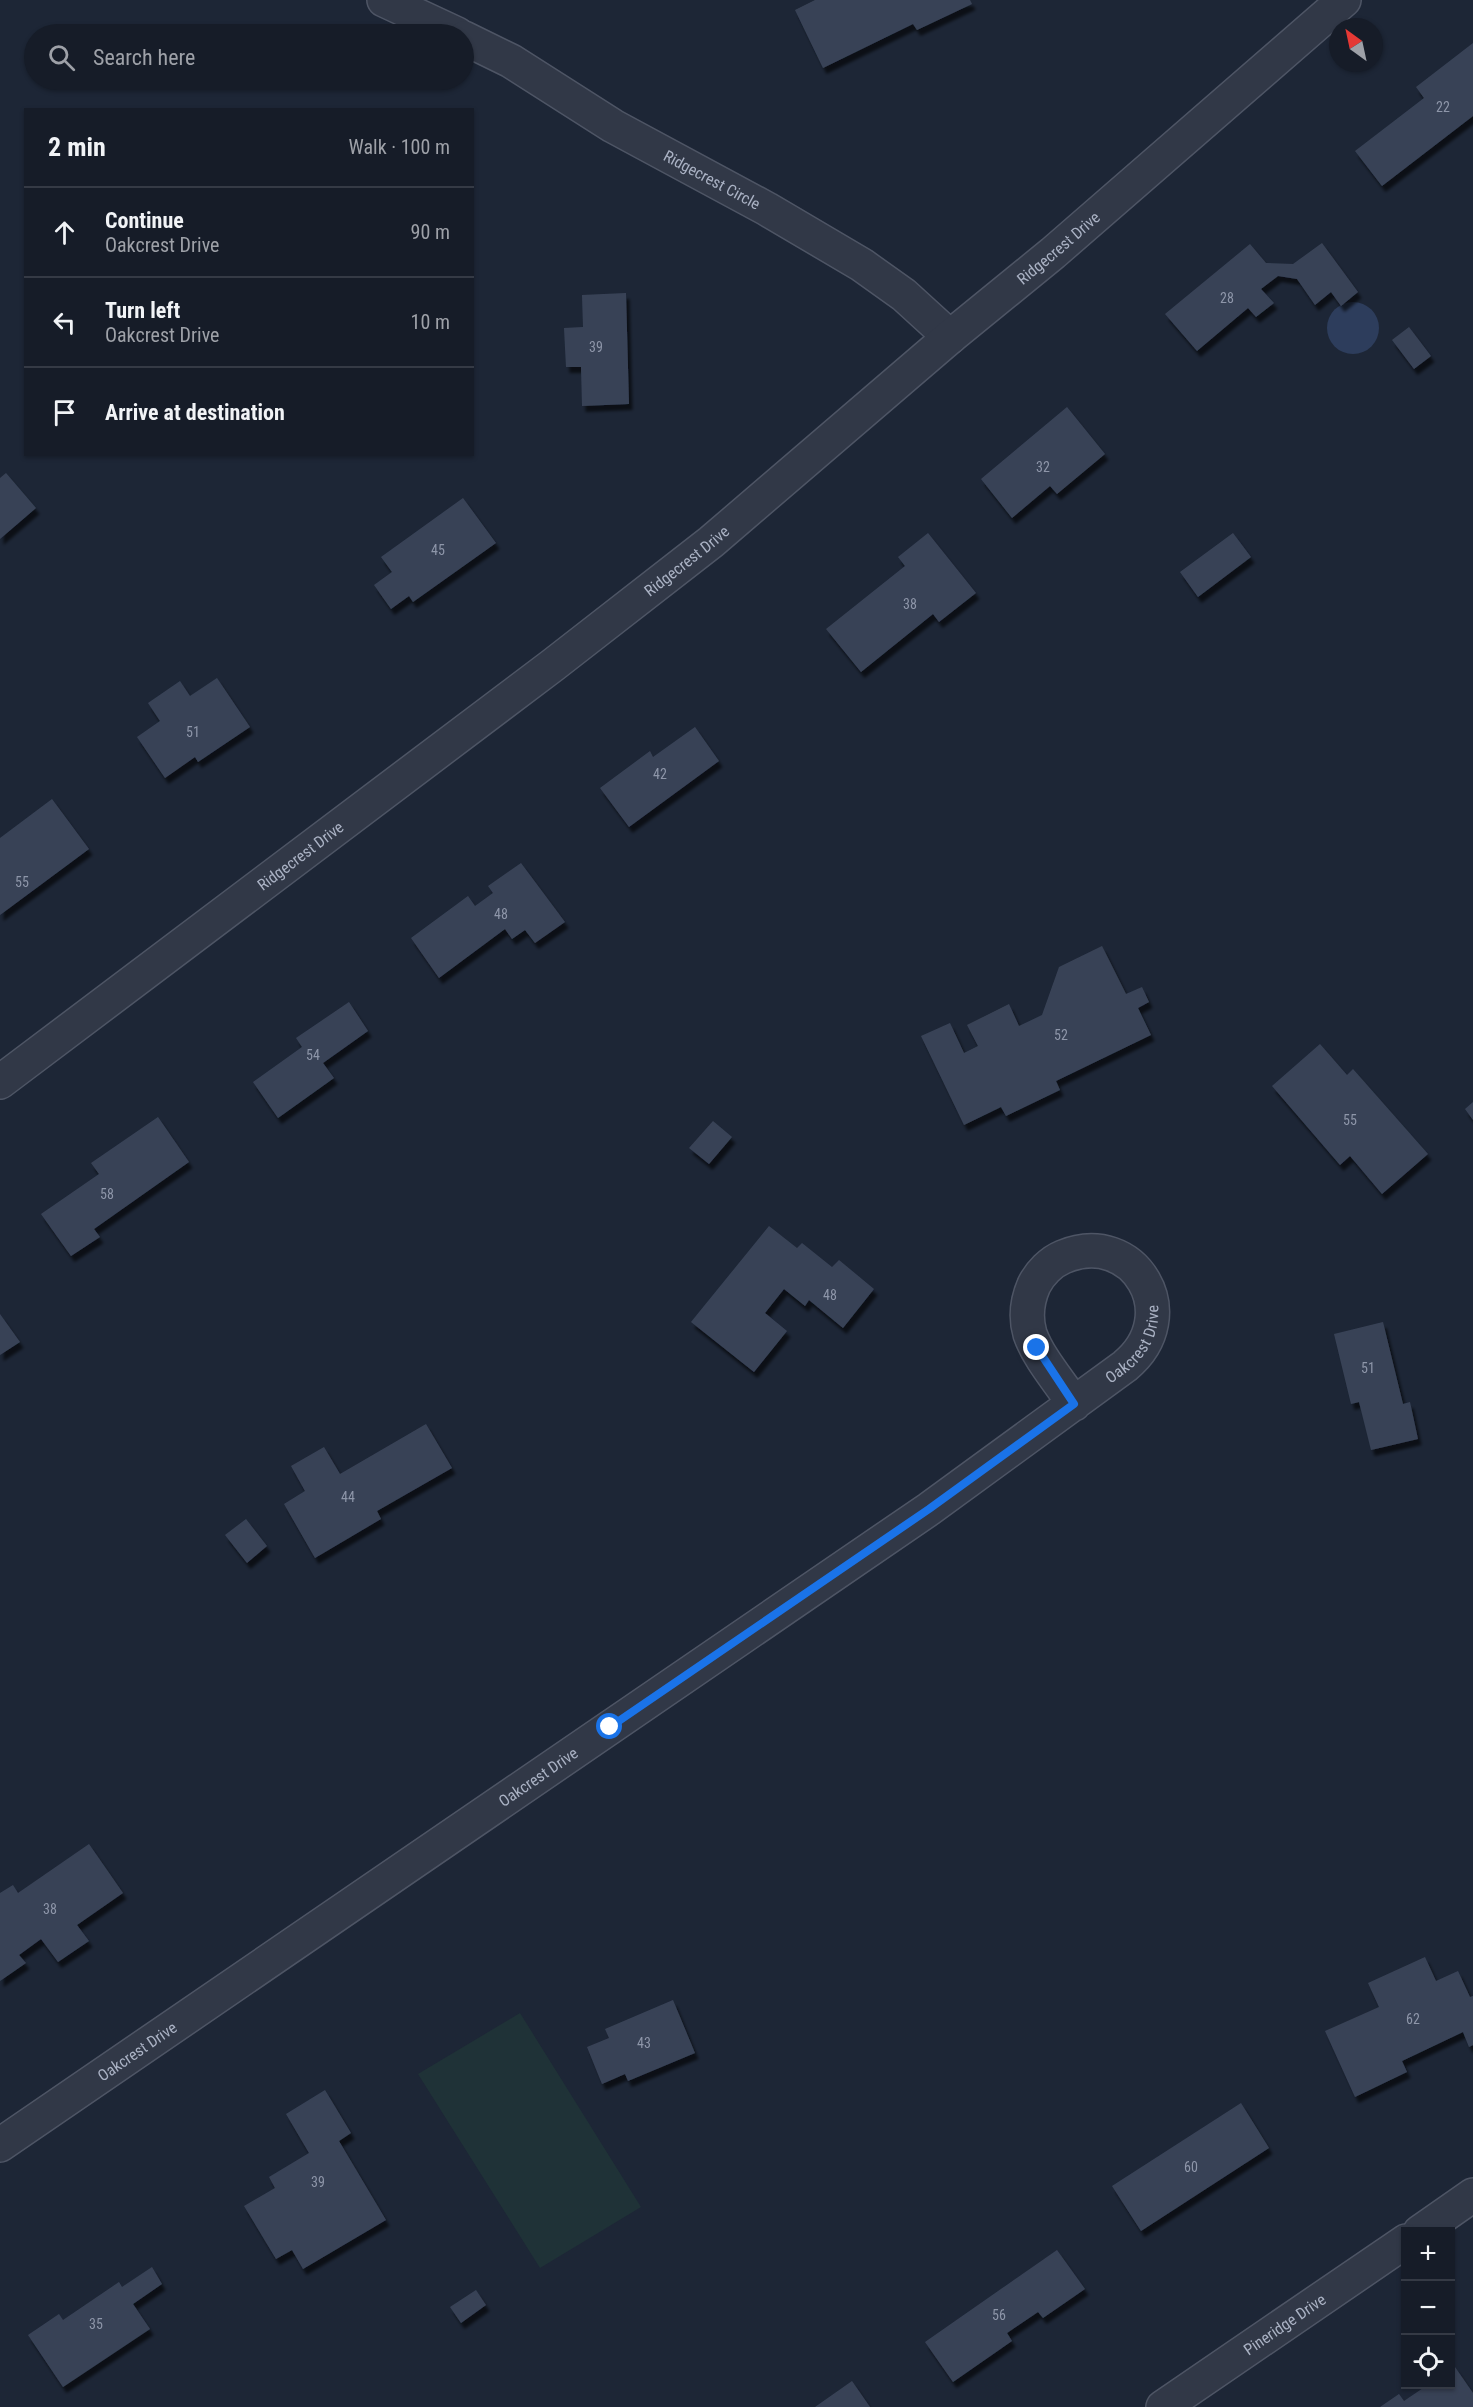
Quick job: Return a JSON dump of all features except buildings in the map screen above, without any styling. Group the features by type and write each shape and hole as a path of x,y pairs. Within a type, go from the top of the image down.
{"street":[{"path":"384,0 436,24"},
{"name":"Ridgecrest Drive","path":"0,1082 543,672 701,549 950,337 1053,253 1344,0"},
{"name":"Ridgecrest Circle","path":"474,43 511,61 613,126 767,209 862,265 904,295 950,337"},
{"name":"Oakcrest Drive","path":"0,2145 929,1509 1074,1404 1135,1358 1149,1336 1153,1311 1146,1286 1131,1265 1107,1253 1082,1251 1057,1260 1036,1280 1027,1307 1030,1335 1074,1404"},
{"path":"1427,2227 1473,2195"},
{"name":"Pineridge Drive","path":"1163,2407 1401,2244"}],"green space":[{"path":"520,2013 641,2207 540,2268 418,2074"}],"water":[{"path":"1353,302 1363,304 1371,310 1377,318 1379,328 1377,338 1371,346 1363,352 1353,354 1343,352 1335,346 1329,338 1327,328 1329,318 1335,310 1343,304"}],"route":[{"path":"610,1727 929,1509 1074,1404 1037,1348"}]}
